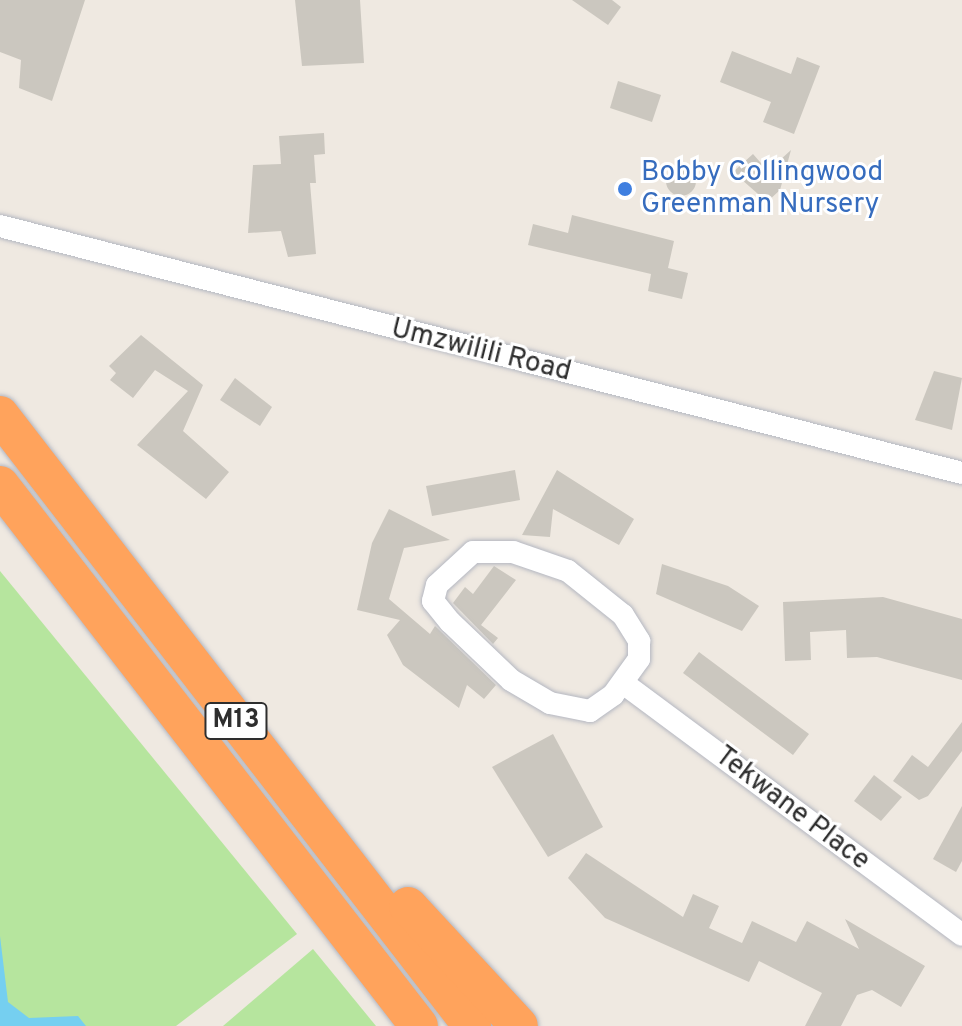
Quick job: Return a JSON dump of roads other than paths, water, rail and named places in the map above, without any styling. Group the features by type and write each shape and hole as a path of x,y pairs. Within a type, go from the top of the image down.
{"highway":[{"name":"M13","path":"0,415 472,1026"},
{"name":"M13","path":"0,485 419,1026"},
{"path":"235,719 519,1026"}],"street":[{"name":"Umzwilili Road","path":"0,226 962,473"},
{"path":"473,552 513,552 568,571 623,615 639,641 639,659 623,683 590,711 550,703 511,680 450,622 433,601 437,585 473,552"},
{"name":"Tekwane Place","path":"623,683 962,935"}],"water":[{"path":"0,936 8,1002 29,1018 78,1016 86,1026 0,1026"}],"place":[{"name":"Bobby Collingwood Greenman Nursery","path":"625,189"}]}
